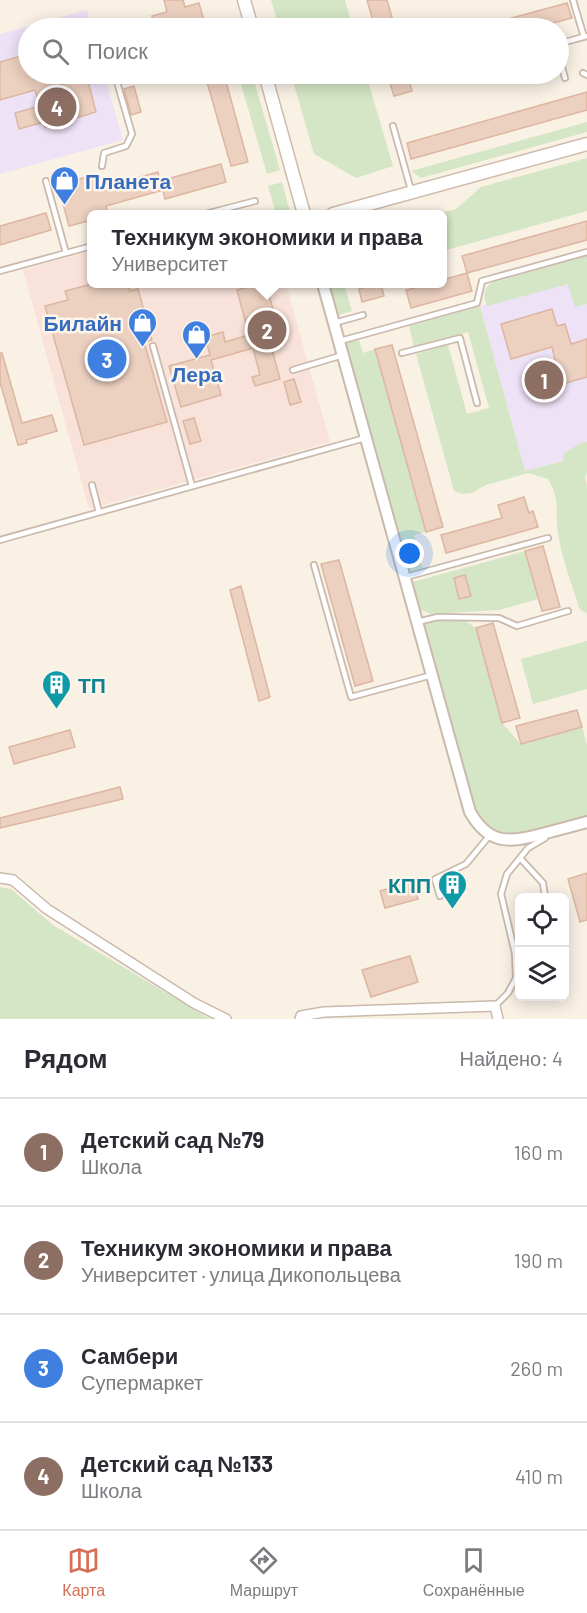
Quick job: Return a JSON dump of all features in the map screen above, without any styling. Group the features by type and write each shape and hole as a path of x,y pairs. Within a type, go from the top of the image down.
{"main road":[{"path":"244,0 249,18"},
{"path":"268,84 303,210"},
{"path":"348,210 587,144"}],"street":[{"path":"324,288 470,812 478,826 490,835 499,839 517,841 587,822"},
{"path":"0,878 13,880 47,909 194,1003 226,1019"},
{"path":"300,1019 302,1016 338,1011 495,1006 498,1019"}],"lane":[{"path":"569,41 585,37 573,0"},
{"path":"102,166 104,153 126,146 132,134 118,84"},
{"path":"393,126 411,193"},
{"path":"46,181 66,253"},
{"path":"220,210 255,201"},
{"path":"0,272 87,247"},
{"path":"339,342 477,303 482,281 587,252"},
{"path":"334,323 363,315"},
{"path":"402,353 460,338 477,403"},
{"path":"153,346 192,486"},
{"path":"293,370 343,355"},
{"path":"0,540 366,438"},
{"path":"92,485 99,512"},
{"path":"405,578 548,538"},
{"path":"314,565 351,697 432,675"},
{"path":"417,622 438,617 499,618 518,626 568,611"},
{"path":"495,1006 508,993 516,978 515,953 501,894 507,874 528,848 557,830"},
{"path":"440,896 435,879 466,864 490,835"},
{"path":"520,858 543,883 544,893"},
{"path":"328,1018 338,1011"}],"shaded area":[{"path":"87,10 89,18 58,18"},
{"path":"18,29 18,84 107,84 123,140 0,174 0,34"},
{"path":"87,252 87,288 287,288 330,442 89,509 23,270"},
{"path":"587,276 587,454 525,471 480,306"}],"green space":[{"path":"271,0 345,0 350,18 276,18"},
{"path":"241,84 255,84 280,170 267,174"},
{"path":"294,84 369,84 393,166 356,178 314,154"},
{"path":"587,122 587,132 421,178 411,171"},
{"path":"587,158 587,211 447,250 447,211 456,209 481,187"},
{"path":"282,182 289,210 275,210 268,186"},
{"path":"587,256 587,304 575,307 568,284 487,306 486,288 491,283"},
{"path":"331,288 345,288 352,311 338,315"},
{"path":"480,306 525,471 563,461 564,453 587,442 585,477 587,485 587,614 579,608 565,562 558,534 555,494 548,479 528,473 486,485 472,493 462,494 454,491 416,354 448,345 467,414 489,408 468,332 414,347 409,326"},
{"path":"359,340 363,353 375,349 426,532 414,535 423,569 410,572 346,343"},
{"path":"525,551 539,599 499,610 430,614 420,609 413,582"},
{"path":"464,620 476,628 502,723 521,744 582,727 587,745 587,817 543,830 509,834 491,829 480,817 476,810 424,624 434,621"},
{"path":"587,641 587,689 533,704 521,659"},
{"path":"0,887 11,889 53,925 210,1019 0,1019"}],"building":[{"path":"164,0 183,0 185,7 199,3 203,18 152,18 152,16 167,12"},
{"path":"367,0 387,0 392,18 372,18"},
{"path":"567,3 572,18 569,19 512,18"},
{"path":"18,57 18,84 54,84 55,86 89,84 96,112 45,127 44,122 19,129 15,113 40,106 35,90 0,100 0,62"},
{"path":"208,84 227,84 248,162 231,166"},
{"path":"390,84 410,84 412,91 394,96"},
{"path":"134,86 141,112 131,115 124,89"},
{"path":"587,92 587,110 411,159 407,143"},
{"path":"221,164 226,182 165,199 163,190 106,206 107,210 87,210 87,221 69,226 58,185 97,174 101,188 158,172 160,181"},
{"path":"46,213 51,230 0,245 0,226"},
{"path":"587,221 587,240 467,273 462,256"},
{"path":"467,273 472,291 411,308 406,290 447,288 447,279"},
{"path":"87,285 87,288 129,288 130,291 138,289 152,340 144,342 167,422 84,445 45,306 68,300 65,291"},
{"path":"267,288 273,309 262,312 280,379 255,386 252,377 260,375 253,348 211,360 221,395 181,407 169,366 210,355 205,337 223,332 225,342 249,335 237,290"},
{"path":"382,288 384,296 362,302 359,289"},
{"path":"552,309 557,326 565,324 571,344 587,339 587,377 562,384 560,379 536,386 531,370 556,364 552,347 511,359 501,324"},
{"path":"392,345 443,527 426,532 375,349"},
{"path":"0,353 2,353 22,423 52,415 57,431 26,440 27,443 18,445 0,382"},
{"path":"294,379 301,402 290,405 284,382"},
{"path":"194,418 201,441 190,444 183,421"},
{"path":"524,497 529,513 533,511 538,527 446,553 441,535 502,518 498,505"},
{"path":"543,546 560,607 542,611 525,551"},
{"path":"339,560 373,681 355,686 321,564"},
{"path":"465,575 471,596 459,599 454,578"},
{"path":"241,586 270,697 259,701 230,590"},
{"path":"493,623 520,718 502,723 476,628"},
{"path":"577,710 582,727 521,744 516,726"},
{"path":"70,730 75,747 14,764 9,747"},
{"path":"120,787 123,799 0,828 0,818"},
{"path":"587,873 587,920 580,922 568,879"},
{"path":"413,881 418,899 385,908 380,891"},
{"path":"410,956 418,982 371,997 362,970"}],"place":[{"name":"Детский сад №133","path":"57,107"},
{"name":"Планета","path":"64,206"},
{"name":"Техникум экономики и права","path":"267,330"},
{"name":"Билайн","path":"143,348"},
{"name":"Самбери","path":"107,359"},
{"name":"Лера","path":"197,360"},
{"name":"Детский сад №79","path":"544,380"},
{"name":"ТП","path":"57,710"},
{"name":"КПП","path":"452,910"}]}
